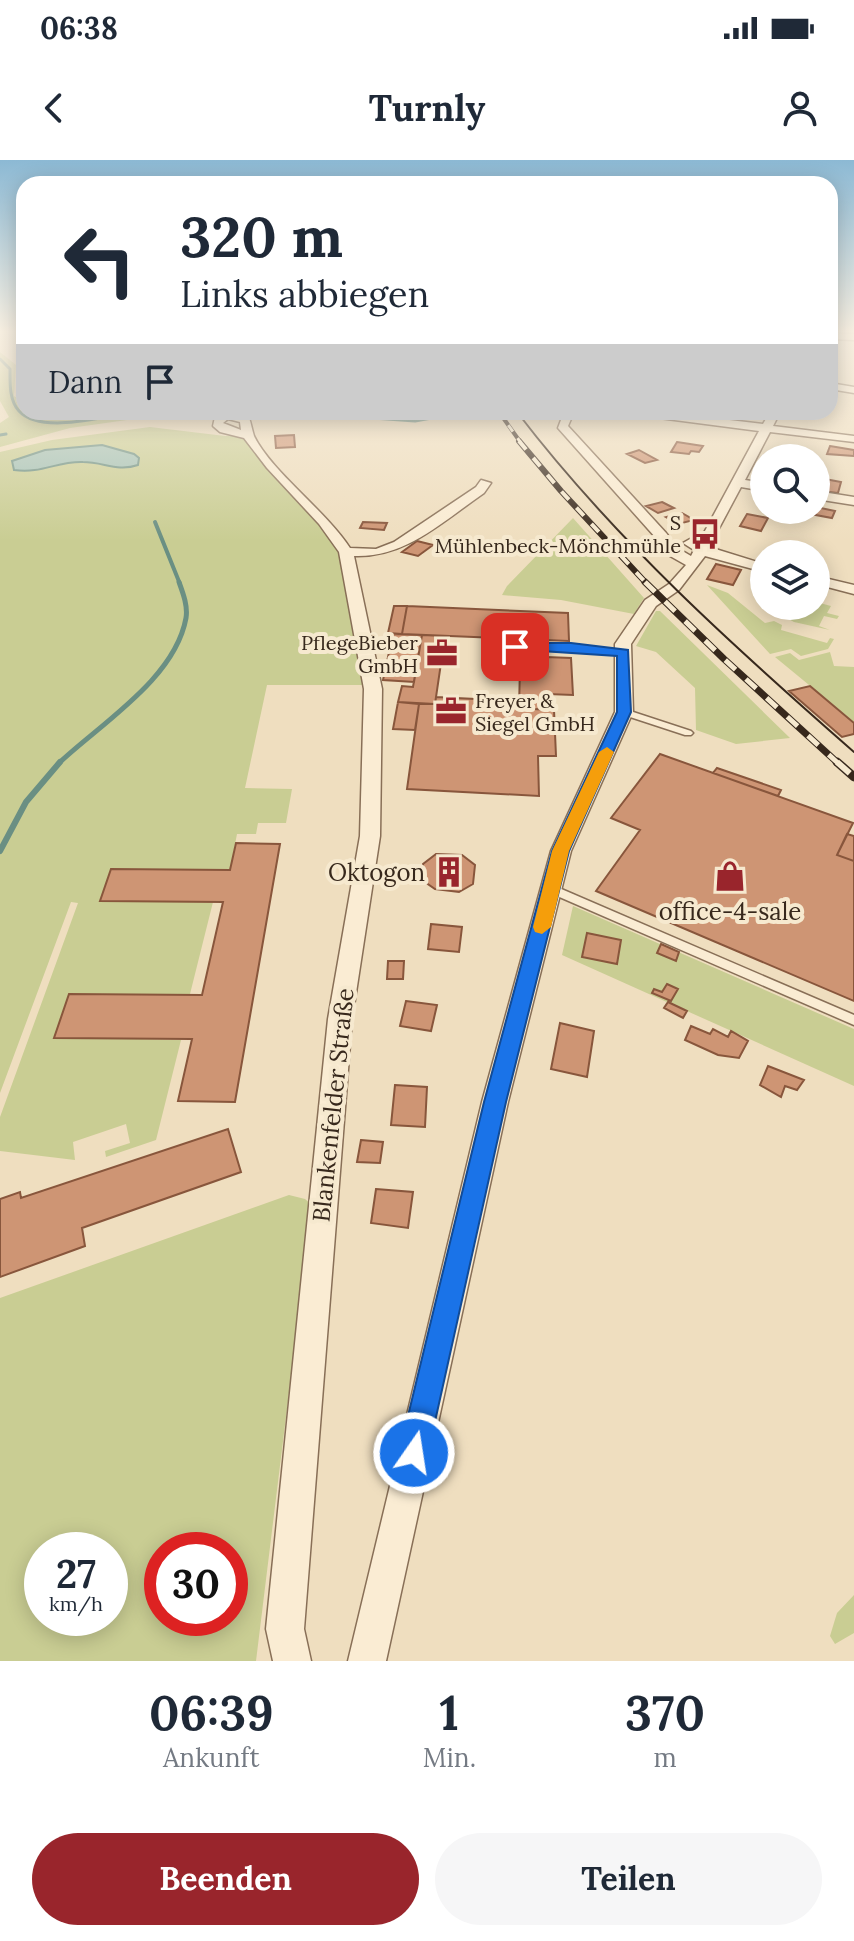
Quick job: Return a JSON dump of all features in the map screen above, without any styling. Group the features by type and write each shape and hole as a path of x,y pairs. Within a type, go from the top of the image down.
{"street":[{"path":"564,420 562,426 662,537 668,549 750,566"},
{"path":"702,420 854,439"},
{"path":"367,1661 495,1102 561,851 624,712 623,644 650,603 674,587 697,557 771,420"},
{"name":"Blankenfelder Straße","path":"248,435 262,458 319,513 346,552 373,689 370,836 340,1019 285,1629 292,1661"},
{"path":"736,482 750,484"},
{"path":"346,552 377,553 399,545 480,490 485,483"},
{"path":"830,497 854,501"},
{"path":"830,584 854,590"}],"lane":[{"path":"515,647 571,647 623,653"},
{"path":"624,712 688,733"},
{"path":"552,889 854,1020"}],"green space":[{"path":"0,401 16,401 16,420 127,420 70,428 0,447 0,423 9,417"},
{"path":"150,427 225,436 247,435 336,538 372,685 267,685 245,788 292,789 286,823 258,823 256,834 237,834 230,870 111,870 100,901 213,902 190,994 69,994 54,1037 181,1040 156,1140 106,1157 105,1151 130,1143 126,1124 73,1142 75,1160 0,1151 0,1117 78,903 71,902 0,1093 0,452 52,440"},
{"path":"573,518 644,598 634,614 561,600 502,595 507,586"},
{"path":"707,585 728,593 750,611 750,620 774,621 782,625 781,630 827,643 830,638 834,639 828,649 801,656 791,649 770,654"},
{"path":"656,611 660,611 790,738 736,744 696,730 695,688 656,652 636,646"},
{"path":"790,620 822,620 819,626 830,630"},
{"path":"830,652 834,666 854,667 854,722 775,657 790,653 799,660"},
{"path":"573,906 854,1029 854,1086 562,955"},
{"path":"289,1195 305,1199 312,1205 256,1661 0,1661 0,1298"},
{"path":"854,1595 854,1633 835,1644 830,1636 837,1613"}],"water":[{"path":"102,445 134,454 139,458 138,465 117,467 74,462 33,470 14,470 12,461 45,450"}],"building":[{"path":"294,435 295,447 276,448 275,436"},
{"path":"677,442 703,446 699,452 691,451 689,454 671,452"},
{"path":"830,446 854,450 854,456 830,454"},
{"path":"639,450 657,460 645,463 627,454"},
{"path":"830,480 841,482 838,493 830,492"},
{"path":"662,502 674,508 658,513 646,506"},
{"path":"682,513 694,520 678,524 666,517"},
{"path":"747,514 750,515 750,524 765,524 761,531 740,526"},
{"path":"363,522 387,523 384,530 360,528"},
{"path":"417,541 433,545 418,556 402,552"},
{"path":"716,564 741,570 733,585 707,579"},
{"path":"394,606 407,606 402,634 388,633"},
{"path":"407,606 568,613 569,641 402,634"},
{"path":"393,634 422,635 414,682 383,680"},
{"path":"422,635 445,636 435,704 398,702 402,686 413,687"},
{"path":"546,657 571,658 573,695 548,694 548,710 519,708 520,667 535,665 535,668 547,669"},
{"path":"810,686 854,723 854,734 842,737 789,691"},
{"path":"436,697 495,700 495,707 554,710 556,756 538,756 539,796 407,789 419,704 435,704"},
{"path":"398,702 419,704 415,730 393,729"},
{"name":"office-4-sale","path":"660,754 853,823 837,855 854,861 854,1001 596,891 640,830 611,818"},
{"path":"717,768 781,790 778,796 713,773"},
{"path":"847,834 854,836 854,861 837,855"},
{"path":"236,843 280,844 235,1102 178,1101 192,1039 54,1038 69,994 202,995 223,902 100,901 111,869 230,870"},
{"name":"Oktogon","path":"436,854 462,855 475,865 473,884 459,892 435,889 422,880 423,864"},
{"path":"431,924 462,927 459,952 428,949"},
{"path":"587,933 621,940 617,964 582,957"},
{"path":"661,944 679,952 676,961 657,953"},
{"path":"388,961 404,961 403,979 387,979"},
{"path":"667,984 678,989 671,1001 652,993 654,989 662,992"},
{"path":"406,1001 437,1005 431,1031 400,1026"},
{"path":"668,1002 687,1011 683,1018 664,1008"},
{"path":"560,1023 594,1031 587,1077 551,1069"},
{"path":"691,1026 710,1034 713,1029 728,1037 731,1031 748,1041 739,1058 718,1055 685,1040"},
{"path":"768,1066 804,1080 797,1090 785,1086 781,1097 760,1085"},
{"path":"395,1085 427,1087 425,1127 391,1125"},
{"path":"228,1129 241,1172 82,1228 85,1246 0,1277 0,1199 20,1192 21,1198"},
{"path":"361,1140 383,1142 380,1163 357,1162"},
{"path":"376,1189 413,1192 408,1228 371,1223"}],"waterway":[{"path":"13,401 16,407"},
{"path":"36,420 57,423 86,420"},
{"path":"401,420 421,420"},
{"path":"0,435 6,434"},
{"path":"155,522 180,584"},
{"path":"59,763 134,699 167,661 179,640 186,618 186,604 179,582"},
{"path":"0,851 26,802 59,763"}],"tram line":[{"path":"523,420 635,548 720,632 854,752"}],"railway":[{"path":"505,420 521,443"},
{"path":"519,441 647,583"},
{"path":"647,583 839,764"},
{"path":"837,762 854,777"}],"slow traffic":[{"path":"542,927 561,851 607,752"}],"place":[{"name":"S Mühlenbeck-Mönchmühle","path":"705,534"},
{"name":"PflegeBieber GmbH","path":"442,653"},
{"name":"Freyer & Siegel GmbH","path":"451,711"},
{"name":"Oktogon","path":"449,872"},
{"name":"office-4-sale","path":"730,876"}],"route":[{"path":"414,1453 495,1102 561,851 624,712 623,653 571,647 515,647"}]}
